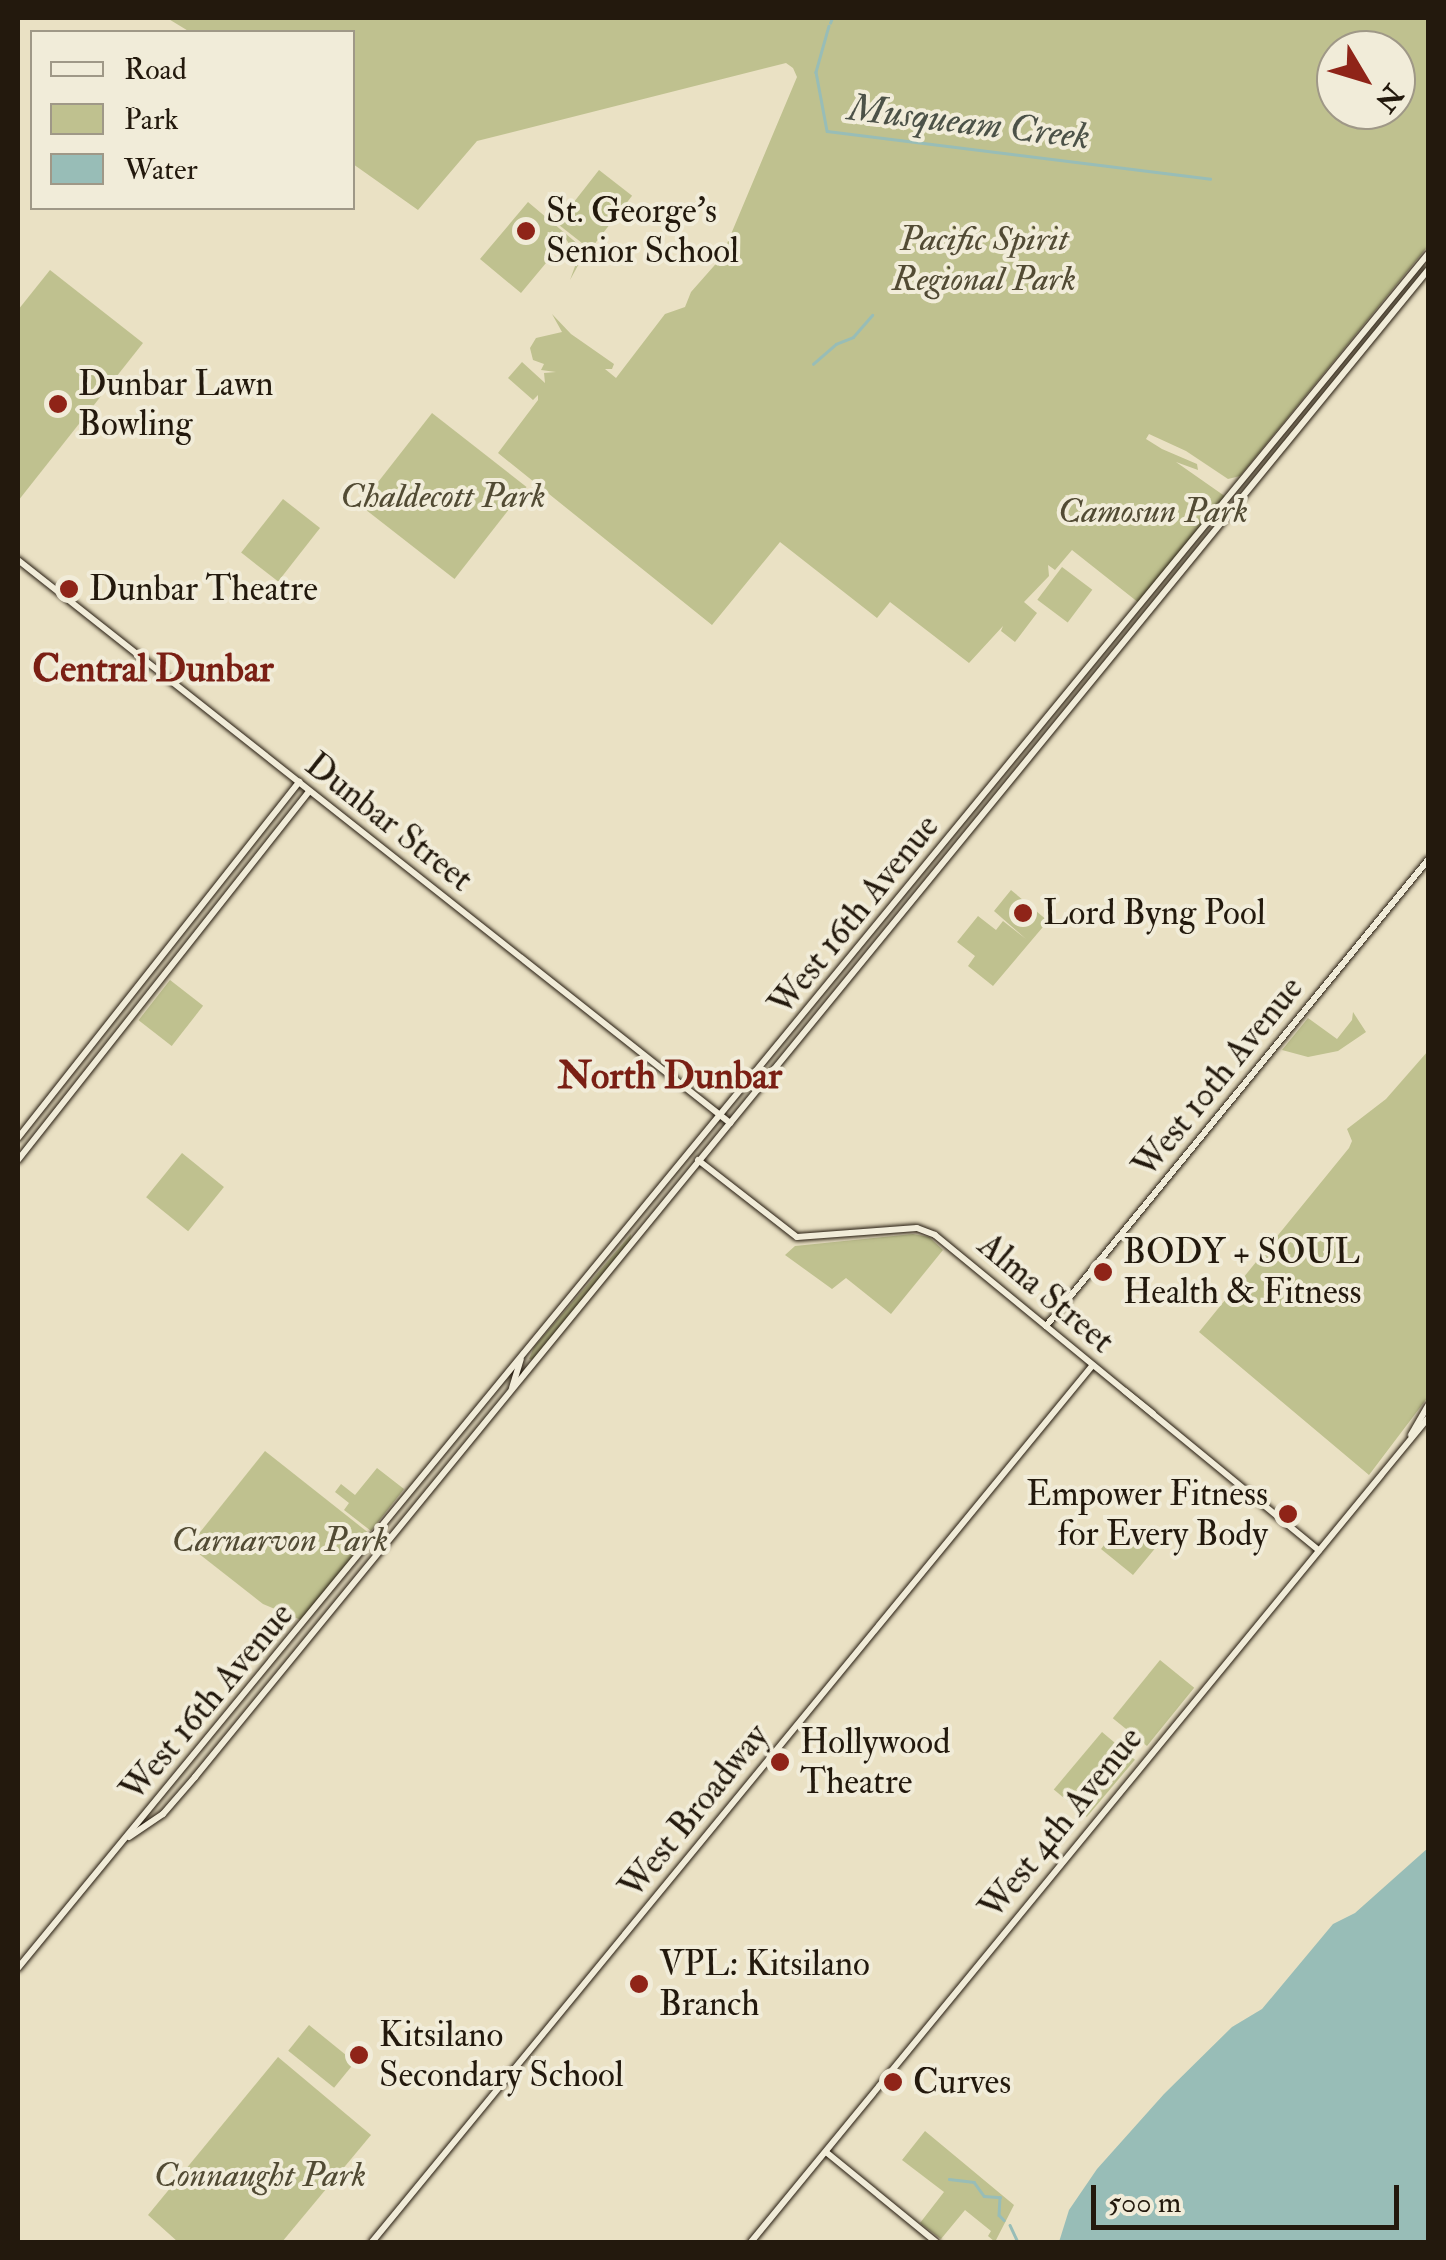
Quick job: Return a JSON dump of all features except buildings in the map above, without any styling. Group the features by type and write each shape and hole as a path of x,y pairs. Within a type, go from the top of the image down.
{"main road":[{"name":"West 16th Avenue","path":"18,1968 691,1155 1428,254"},
{"name":"West 16th Avenue","path":"128,1838 173,1804 1428,270"},
{"name":"Dunbar Street","path":"18,560 730,1123"},
{"path":"294,810 301,792 299,782"},
{"path":"18,1138 299,782"},
{"path":"18,1160 309,790"},
{"name":"West 10th Avenue","path":"1046,1326 1428,860"},
{"path":"127,1022 126,1012 138,985"},
{"path":"110,1043 117,1023 115,1014"},
{"path":"691,1155 699,1162"},
{"name":"Alma Street","path":"699,1162 797,1237 917,1228 935,1235 1319,1550"},
{"path":"510,1394 522,1359"},
{"name":"West Broadway","path":"372,2242 1093,1364"},
{"name":"West 4th Avenue","path":"1410,1436 1428,1405"},
{"name":"West 4th Avenue","path":"751,2242 1428,1418"},
{"path":"826,2152 936,2242"}],"green space":[{"name":"Pacific Spirit Regional Park","path":"167,18 1428,18 1428,246 1240,476 1228,479 1186,451 1149,434 1146,439 1162,449 1197,464 1198,470 1176,462 1226,497 1139,603 1072,550 1055,570 1048,565 1049,576 1024,602 1037,613 1015,642 1001,631 1003,626 969,663 890,602 877,618 780,542 712,625 498,453 538,400 538,395 533,400 508,378 522,362 545,383 544,373 556,372 541,370 544,364 533,360 530,348 536,338 562,332 552,314 571,334 614,364 612,369 605,369 616,378 665,314 685,307 691,292 721,258 797,77 793,68 786,63 477,141 418,210 355,165 355,30 187,30"},
{"path":"599,170 632,196 590,249 557,224"},
{"path":"528,202 579,245 581,260 570,280 578,258 566,239 521,293 480,259"},
{"path":"50,270 143,343 18,501 18,310"},
{"name":"Chaldecott Park","path":"432,413 527,487 455,579 360,505"},
{"path":"283,499 320,528 278,582 241,553"},
{"path":"1062,567 1092,590 1068,623 1037,600"},
{"path":"1011,890 1048,921 993,986 968,966 975,956 957,942 978,916 996,930 1003,921 1026,939 994,911"},
{"path":"170,980 203,1006 172,1046 139,1020"},
{"path":"1353,1012 1366,1032 1338,1051 1308,1057 1282,1050 1308,1018 1337,1039 1352,1020"},
{"path":"1428,1051 1428,1397 1369,1475 1199,1332 1349,1148 1352,1141 1347,1129 1386,1099"},
{"path":"182,1153 224,1187 188,1231 146,1197"},
{"path":"631,1234 630,1242 533,1360 529,1359 534,1347"},
{"path":"913,1234 929,1237 943,1250 891,1314 846,1278 832,1289 785,1255 795,1246"},
{"name":"Carnarvon Park","path":"265,1451 370,1534 301,1620 263,1604 189,1546"},
{"path":"377,1468 404,1489 371,1531 344,1510 349,1503 335,1492 341,1484 355,1495"},
{"path":"1134,1528 1157,1546 1133,1575 1101,1549 1117,1529 1126,1537"},
{"path":"1160,1660 1194,1688 1147,1746 1113,1718"},
{"path":"1102,1732 1135,1760 1087,1817 1054,1789"},
{"path":"309,2025 355,2062 334,2088 288,2051"},
{"name":"Connaught Park","path":"278,2057 371,2135 282,2242 178,2242 148,2215"},
{"path":"925,2131 1014,2205 995,2242 988,2236 991,2231 965,2210 941,2239 920,2223 944,2192 902,2160"}],"water":[{"path":"1428,1848 1428,2242 1059,2242 1069,2210 1097,2169 1164,2094 1232,2027 1262,2009 1333,1924 1355,1913"}],"waterway":[{"name":"Musqueam Creek","path":"830,23 832,18"},
{"name":"Musqueam Creek","path":"829,26 816,72 827,131 1210,179"},
{"path":"813,364 836,344 853,337 872,315"},
{"path":"949,2179 974,2182 984,2196 1000,2197 999,2215 1004,2220"},
{"path":"1010,2225 1018,2242"}],"place":[{"name":"St. George's Senior School","path":"526,231"},
{"name":"Dunbar Lawn Bowling","path":"58,404"},
{"name":"Dunbar Theatre","path":"69,589"},
{"name":"Lord Byng Pool","path":"1023,913"},
{"name":"BODY + SOUL Health & Fitness","path":"1103,1272"},
{"name":"Empower Fitness for Every Body","path":"1288,1514"},
{"name":"Hollywood Theatre","path":"780,1762"},
{"name":"VPL: Kitsilano Branch","path":"639,1984"},
{"name":"Kitsilano Secondary School","path":"359,2055"},
{"name":"Curves","path":"893,2082"}],"district":[{"name":"Central Dunbar","path":"153,670"},
{"name":"North Dunbar","path":"670,1077"}],"park label":[{"name":"Camosun Park","path":"1153,511"}]}
